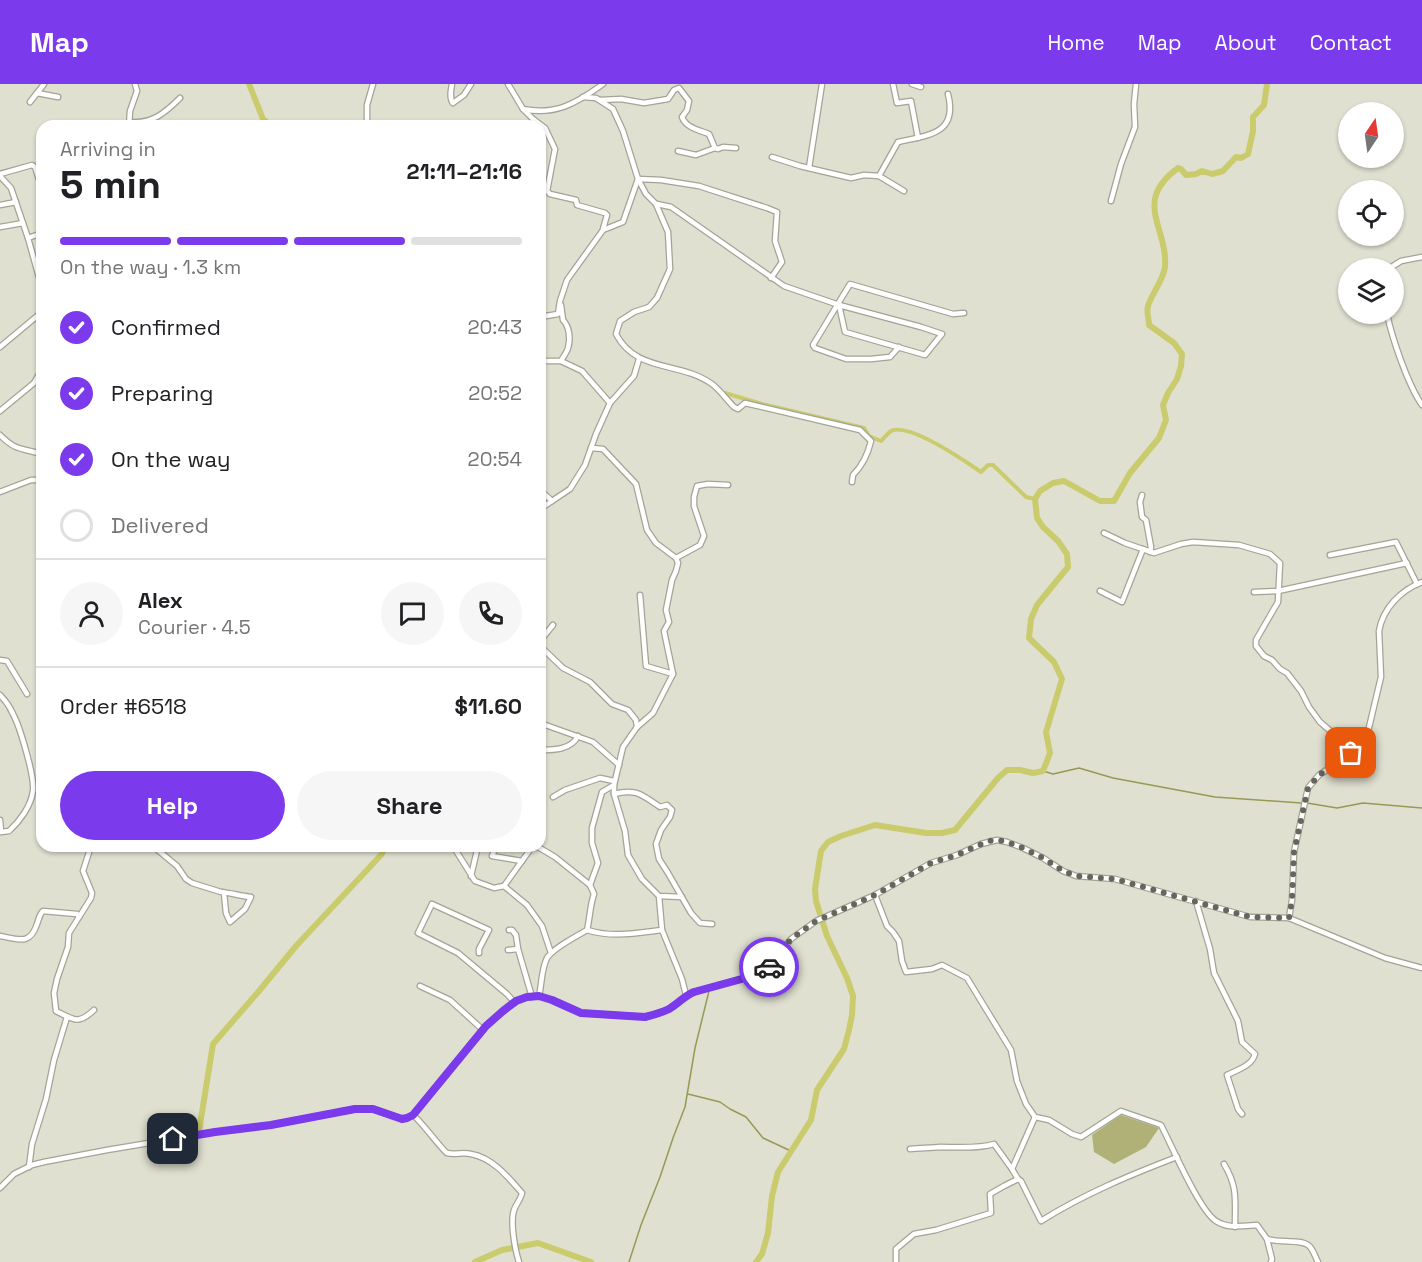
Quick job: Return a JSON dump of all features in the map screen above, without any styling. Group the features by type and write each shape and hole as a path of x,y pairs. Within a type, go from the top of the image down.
{"street":[{"path":"30,102 44,84"},
{"path":"130,120 130,111 137,91 135,84"},
{"path":"367,120 367,105 373,84"},
{"path":"452,84 450,91 453,103 464,96 471,84"},
{"path":"508,84 523,109 533,120"},
{"path":"523,109 550,112 568,106 603,84"},
{"path":"808,168 822,84"},
{"path":"893,84 897,103 911,101 918,138"},
{"path":"912,84 921,87"},
{"path":"1111,201 1121,164 1135,127 1136,84"},
{"path":"600,100 621,99 644,103 668,99 674,90 679,88 689,101 682,121 693,129 709,134 715,148"},
{"path":"37,93 58,97"},
{"path":"879,176 898,142 934,134 946,124 951,107 948,94"},
{"path":"583,97 596,98 613,109 623,131 638,179 646,194 656,204 668,232 670,269 657,298 649,307 634,312 620,321 616,334 621,343 639,359 690,373 712,384 738,409 745,403 860,430 871,441 869,453 853,475 852,482"},
{"path":"150,120 167,111 180,98"},
{"path":"546,130 555,149 547,191 550,194 576,200 577,205 606,215 603,230 567,280 558,314 546,316"},
{"path":"678,152 696,155 715,148 736,148"},
{"path":"772,157 851,178 864,175 879,176 904,191"},
{"path":"36,169 32,165 0,176 11,188 36,267"},
{"path":"603,230 623,222 638,179"},
{"path":"638,179 699,186 777,212 776,241 782,262 771,278"},
{"path":"0,205 16,202"},
{"path":"656,204 671,207 784,286 942,334 925,355 845,332 839,304"},
{"path":"0,227 23,223"},
{"path":"28,238 36,235"},
{"path":"1404,260 1422,257"},
{"path":"899,347 890,357 846,359 814,348 813,345 850,284 953,314 964,313"},
{"path":"560,301 563,320 569,331 568,348 561,361"},
{"path":"0,347 36,317"},
{"path":"1389,324 1404,367 1422,405"},
{"path":"546,505 570,489 585,465 610,403 634,376 639,359"},
{"path":"546,361 561,361 582,371 610,403"},
{"path":"0,411 36,380"},
{"path":"0,435 17,449 36,453"},
{"path":"591,448 603,449 636,484 647,530 656,543 676,558 678,563 666,610 669,622 664,631 673,674 652,713 637,727 623,747 614,783 614,794 625,831 628,855 642,879 659,896 662,930 686,995"},
{"path":"0,492 36,480"},
{"path":"676,558 700,545 704,536 694,506 697,486 728,485"},
{"path":"1142,495 1140,502 1142,517 1146,520 1150,552"},
{"path":"546,496 552,501"},
{"path":"1104,533 1154,553 1193,542 1239,545 1270,554 1280,563 1278,602 1256,640 1256,646 1264,656 1287,673 1320,722 1356,749"},
{"path":"1289,918 1294,852 1308,788 1319,775 1364,745 1381,677 1380,624 1390,605 1405,591 1419,583 1396,542 1330,555"},
{"path":"1100,591 1122,602 1143,549"},
{"path":"1254,592 1278,591 1407,563"},
{"path":"640,595 646,666 673,674"},
{"path":"546,634 553,625"},
{"path":"546,652 563,668 590,682 612,704 628,710 636,720 637,727"},
{"path":"0,660 7,661 27,694"},
{"path":"0,695 13,713 33,781 33,793 17,823 9,831 0,832 0,820"},
{"path":"546,725 593,742 618,765"},
{"path":"546,750 570,746 578,736"},
{"path":"553,797 600,778 614,783"},
{"path":"590,885 598,863 592,843 592,828 602,792 614,783"},
{"path":"614,794 634,791 660,807 667,805 672,810 656,844 659,859 691,913 700,922 712,924"},
{"path":"0,1188 14,1174 29,1167 107,1150 271,1125 355,1109 373,1109 402,1119 407,1118 413,1115 483,1030 503,1011 527,997 539,996 581,1013 645,1017 654,1015 669,1008 686,995 758,974 770,966 791,939 816,921 875,895 931,863 957,855 988,841 1007,842 1023,848 1076,876 1115,879 1250,917 1289,918 1385,958 1422,968"},
{"path":"89,852 83,871 92,893 91,898 69,933 68,947 54,993 56,1011 67,1017 78,1020 85,1018 94,1010"},
{"path":"160,852 177,866 192,884 224,893 251,897 245,909 230,922 226,913 224,893"},
{"path":"457,852 475,880 494,888 504,886 528,852"},
{"path":"471,876 477,852"},
{"path":"494,852 492,856 522,861"},
{"path":"539,996 542,975 551,953 587,930 594,894 590,885 546,852"},
{"path":"504,886 527,905 542,926 551,953"},
{"path":"875,895 887,926 899,941 906,972 932,969 942,965 967,978 1011,1050 1017,1081 1026,1104 1035,1117 1049,1120 1071,1134 1081,1137 1121,1112 1161,1125 1202,1207 1216,1221 1231,1227 1257,1225 1268,1239 1271,1262"},
{"path":"659,896 682,897"},
{"path":"1196,901 1210,949 1214,973 1238,1021 1242,1041 1255,1054 1249,1064 1227,1075 1238,1109 1242,1114"},
{"path":"479,953 489,930 432,904 418,933 458,953 515,1003"},
{"path":"0,936 21,939 30,937 43,911 77,914 79,917"},
{"path":"509,930 516,935 532,997"},
{"path":"587,930 627,935 662,930"},
{"path":"508,950 518,949"},
{"path":"420,986 450,1000 483,1030"},
{"path":"29,1167 32,1144 67,1017"},
{"path":"413,1115 445,1152 471,1154 490,1162 522,1193 513,1213 514,1243 519,1262"},
{"path":"1012,1168 1035,1117"},
{"path":"910,1149 963,1148 994,1144 1021,1181 1041,1221 1061,1208 1115,1182 1177,1157"},
{"path":"1224,1164 1235,1188 1234,1227"},
{"path":"896,1262 896,1249 914,1234 936,1230 991,1213 990,1194 1018,1179"},
{"path":"1268,1239 1276,1242 1305,1243 1318,1262"}],"green space":[{"path":"1121,1115 1159,1128 1146,1147 1114,1164 1094,1152 1092,1135"}],"waterway":[{"path":"249,84 264,120"},
{"path":"756,1262 762,1254 768,1233 772,1196 778,1172 811,1120 817,1090 844,1049 852,1015 853,996 827,936 816,901 815,889 821,851 828,842 875,825 926,833 955,830 1007,770 1033,773 1043,771 1050,753 1046,732 1062,679 1054,662 1029,638 1031,619 1037,605 1068,567 1067,554 1037,518 1035,499 1040,491 1053,483 1064,481 1100,501 1114,501 1130,473 1159,438 1166,420 1163,405 1177,379 1182,354 1174,343 1149,325 1147,313 1165,267 1165,253 1155,215 1154,204 1157,192 1164,180 1178,168 1186,175 1202,171 1212,174 1223,171 1236,157 1241,158 1248,154 1253,131 1253,117 1264,105 1267,84"},
{"path":"725,393 864,428 869,436 881,441 891,431 910,432 937,444 981,472 988,465 993,465 1026,497 1035,499"},
{"path":"1043,771 1053,774 1079,768 1113,778 1215,797 1301,803"},
{"path":"1307,803 1337,808 1363,803 1422,808"},
{"path":"199,1131 213,1044 296,946 383,852"},
{"path":"629,1262 685,1107 695,1048 709,991"},
{"path":"688,1094 720,1102 746,1117 763,1138 791,1151"},
{"path":"475,1262 502,1250 538,1243 591,1262"}],"way so far":[{"path":"769,967 791,939 816,921 875,895 931,863 957,855 988,841 997,840 1023,848 1076,876 1115,879 1250,917 1289,918 1294,852 1308,788 1319,775 1351,753"}],"route":[{"path":"173,1139 365,1108 402,1119 407,1118 413,1115 486,1026 516,1001 539,996 581,1013 645,1017 669,1008 686,995 758,974 769,967"}]}
